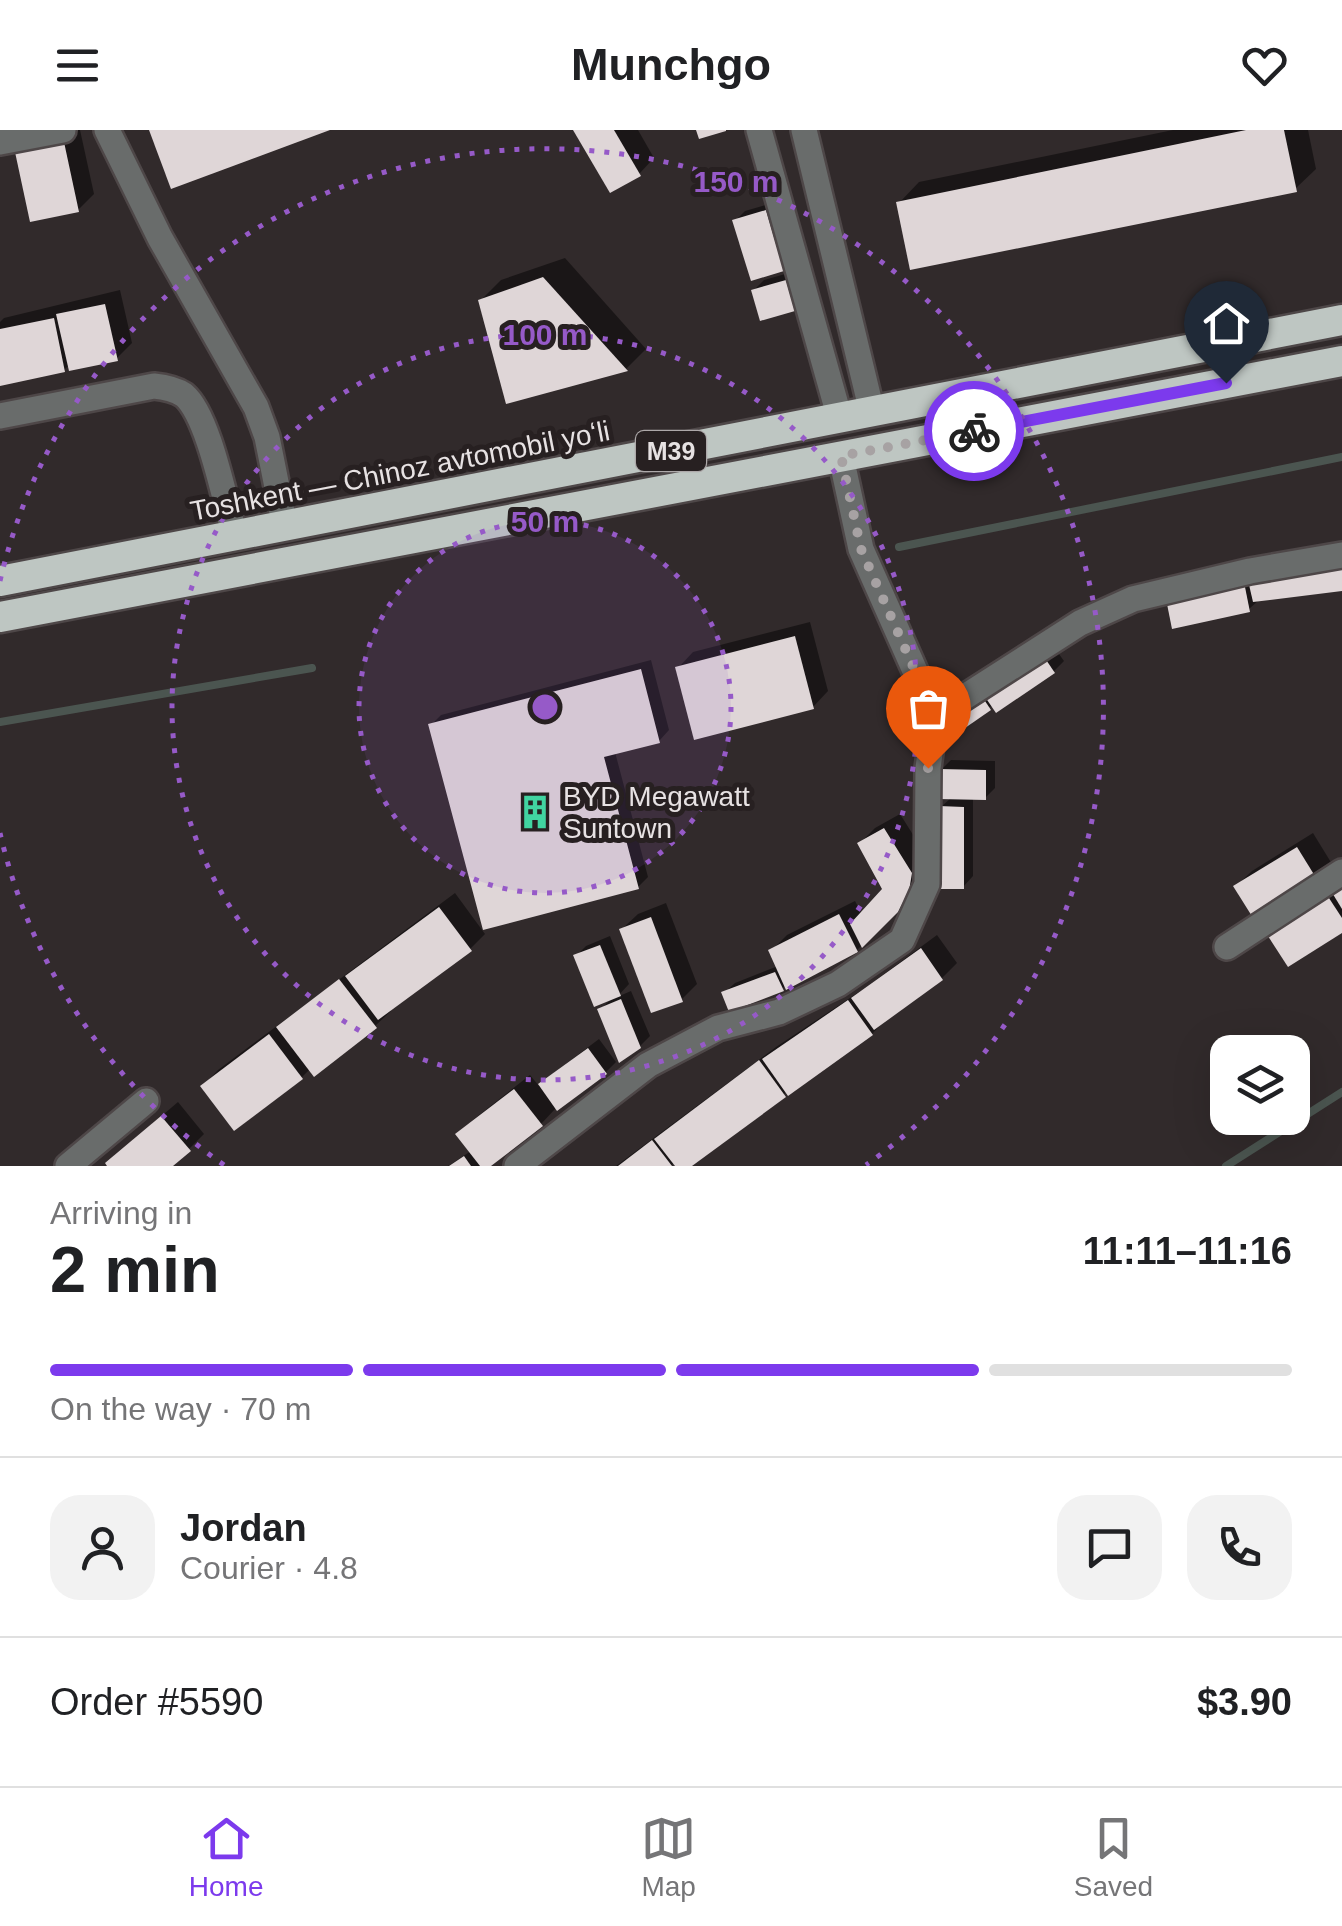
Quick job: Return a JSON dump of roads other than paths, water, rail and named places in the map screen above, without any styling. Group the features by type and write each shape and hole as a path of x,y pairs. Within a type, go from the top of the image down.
{"highway":[{"name":"Toshkent — Chinoz avtomobil yoʻli","path":"0,581 1342,320"},
{"name":"M39","path":"0,617 1342,361"}],"street":[{"path":"0,142 64,130"},
{"path":"106,130 160,238 256,407 267,437 285,527"},
{"path":"760,130 840,419"},
{"path":"804,130 872,412"},
{"path":"0,416 154,386 182,394 203,424 235,536"},
{"path":"517,1166 648,1065 718,1028 779,1012 838,984 902,940 927,884 928,768 935,716 861,549 841,456"},
{"path":"935,716 1080,622 1132,598 1342,555"},
{"path":"1228,947 1342,872"},
{"path":"74,1164 146,1101"}],"waterway":[{"path":"899,547 1342,457"},
{"path":"0,722 312,668"},
{"path":"1226,1166 1342,1092"}],"place":[{"name":"BYD Megawatt Suntown","path":"535,812"}]}
